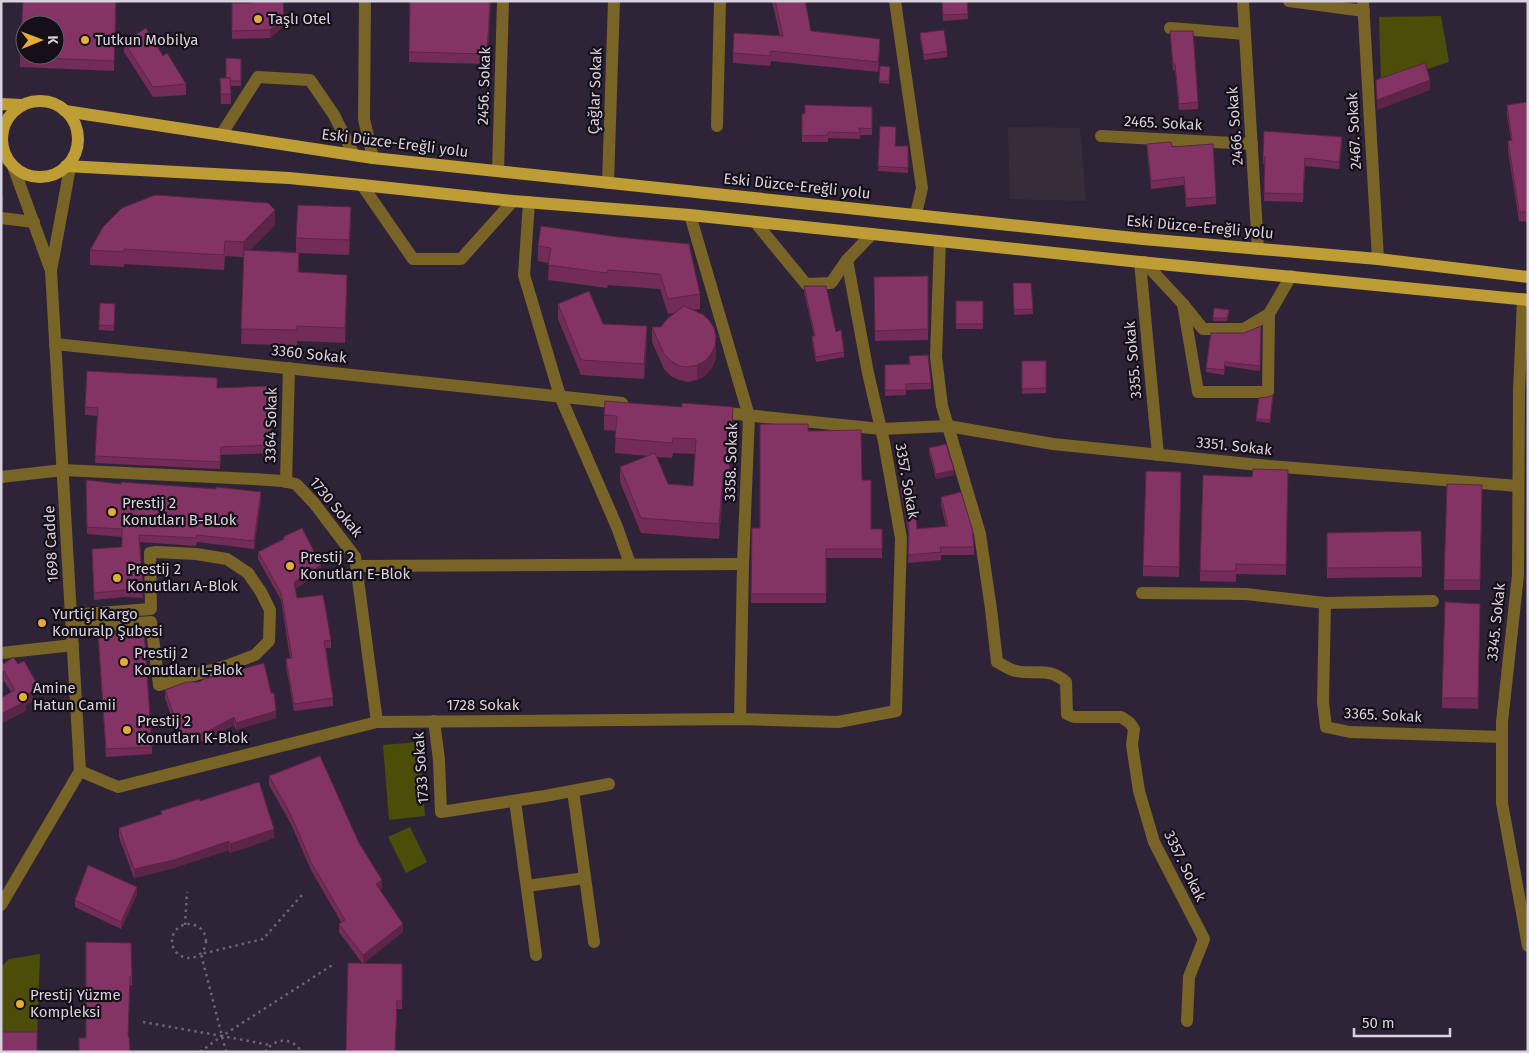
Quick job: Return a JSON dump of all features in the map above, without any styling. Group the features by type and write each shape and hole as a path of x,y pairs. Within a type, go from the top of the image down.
{"main road":[{"path":"1,104 22,105 38,101 50,102 65,111 76,125 78,137 76,150 69,164 61,171 49,176 36,177 7,165 2,142 3,129 8,118 22,105"},
{"name":"Eski Düzce-Ereğli yolu","path":"65,111 373,158 1378,260 1528,277"},
{"path":"69,164 289,178 530,202 690,215 1525,300"}],"street":[{"path":"365,1 364,119 373,158"},
{"name":"2456. Sokak","path":"498,171 503,1"},
{"name":"Çağlar Sokak","path":"608,183 614,1"},
{"path":"717,126 720,1"},
{"path":"895,1 922,188 916,214"},
{"name":"2466. Sokak","path":"1243,1 1258,249"},
{"path":"1289,1 1363,6"},
{"name":"2467. Sokak","path":"1363,6 1378,260"},
{"path":"1170,28 1245,34"},
{"path":"221,135 258,77 310,80 334,115 354,155"},
{"name":"2465. Sokak","path":"1101,136 1252,144"},
{"name":"1698 Cadde","path":"69,164 51,271 80,770"},
{"path":"7,165 34,222 51,271"},
{"path":"362,185 412,259 461,259 514,200"},
{"path":"530,202 524,275 560,396 617,527 630,564"},
{"name":"3358. Sokak","path":"690,215 749,416 743,564 740,719"},
{"path":"1,218 34,222"},
{"path":"755,222 806,284 832,283 847,260 872,234"},
{"path":"940,241 936,357 942,406 948,426"},
{"name":"3357. Sokak","path":"847,260 901,538 896,712"},
{"path":"1142,262 1183,304 1203,329 1244,329 1268,314 1291,276"},
{"name":"3355. Sokak","path":"1142,262 1158,455"},
{"name":"3345. Sokak","path":"1525,300 1519,390 1518,575 1502,722 1502,803 1528,946"},
{"path":"1183,304 1198,392 1268,392 1268,314"},
{"name":"3360 Sokak","path":"55,344 636,404"},
{"name":"3364 Sokak","path":"286,482 289,368"},
{"name":"3351. Sokak","path":"702,411 881,429 948,426 1054,444 1158,455 1279,467 1518,486"},
{"name":"3357. Sokak","path":"948,426 980,534 997,662 1015,671 1049,672 1060,676 1066,682 1067,714 1074,717 1121,717 1130,723 1134,729 1132,745 1139,791 1154,842 1204,939 1189,977 1187,1021"},
{"name":"1730 Sokak","path":"1,477 62,470 296,484 314,503 355,557 377,722"},
{"path":"71,615 151,608 150,553 156,552 196,554 227,559 248,573 270,610 269,641 255,655 226,666 159,685 151,622 72,628"},
{"path":"356,566 743,564"},
{"path":"1142,593 1246,594 1325,603 1433,601"},
{"name":"3365. Sokak","path":"1325,603 1323,702 1326,726 1350,732 1502,737"},
{"path":"1,653 73,645"},
{"name":"1728 Sokak","path":"80,770 118,787 377,722 740,719 838,722 896,712"},
{"name":"1733 Sokak","path":"434,721 439,760 441,812 515,801"},
{"path":"1,905 6,885 80,770"},
{"path":"536,955 515,801 609,784"},
{"path":"573,791 594,942"},
{"path":"527,886 585,878"}],"path":[{"path":"185,925 187,892"},
{"path":"226,1052 201,954 206,944 204,933 196,926 185,925 176,931 173,936 176,952 186,958 197,957 201,954 263,939 302,895"},
{"path":"200,1052 334,964"},
{"path":"143,1022 270,1045 283,1040 290,1041 296,1044 302,1052"},
{"path":"265,1052 270,1045"}],"shaded area":[{"path":"1441,16 1449,62 1381,84 1379,17"},
{"path":"1008,127 1080,128 1086,201 1010,199"},
{"path":"419,742 425,816 389,820 383,745"},
{"path":"410,827 427,862 406,873 388,837"},
{"name":"Prestij Yüzme Kompleksi","path":"40,954 37,1041 1,1040 1,967 9,959"}],"building":[{"name":"Tutkun Mobilya","path":"23,1 116,1 114,61 65,59 65,15 22,15"},
{"name":"Taşlı Otel","path":"252,1 283,1 284,19 270,30 232,31 232,3 252,3"},
{"path":"410,1 490,1 487,54 409,52"},
{"path":"775,1 805,1 811,31 880,39 878,62 771,51 770,56 733,53 734,33 783,36"},
{"path":"942,1 967,1 968,14 943,15"},
{"path":"146,28 163,56 167,53 186,84 153,87 124,42"},
{"path":"944,30 947,51 924,55 920,33"},
{"path":"1170,31 1193,31 1198,102 1179,104"},
{"path":"226,58 241,59 241,81 230,81 230,78 226,78"},
{"path":"1425,63 1430,80 1377,100 1376,80"},
{"path":"880,66 890,67 889,81 879,81"},
{"path":"220,78 230,78 231,94 221,94"},
{"path":"1528,102 1528,212 1519,212 1508,141 1512,140 1507,105"},
{"path":"805,105 872,107 872,129 859,128 860,133 828,132 828,135 802,136 802,114 805,114"},
{"path":"880,126 896,127 895,146 908,146 908,168 878,166"},
{"path":"1264,131 1342,137 1339,162 1305,158 1303,194 1264,193"},
{"path":"1171,142 1172,147 1213,144 1216,197 1186,199 1184,177 1151,181 1147,144"},
{"path":"155,195 268,203 275,210 243,242 225,241 224,255 124,249 124,252 90,250 103,227 122,208"},
{"path":"298,205 351,207 349,240 296,238"},
{"path":"541,226 618,237 689,244 700,294 668,299 660,274 608,270 607,273 548,265 551,248 538,246"},
{"path":"244,250 299,253 298,272 347,275 345,328 297,326 297,330 241,329"},
{"path":"928,276 928,329 875,331 874,277"},
{"path":"1013,283 1031,283 1033,309 1014,310"},
{"path":"804,286 826,286 836,332 841,330 844,352 816,357 812,336 815,336"},
{"path":"589,291 603,324 647,326 644,364 581,360 558,304"},
{"path":"956,301 983,301 983,324 956,324"},
{"path":"100,303 115,304 114,326 99,325"},
{"path":"684,306 702,314 709,320 714,328 716,337 715,346 705,361 688,367 679,366 664,354 652,327 661,327 667,319"},
{"path":"1214,308 1229,310 1227,318 1213,318"},
{"path":"1261,326 1260,366 1225,362 1224,370 1206,368 1211,333 1244,333"},
{"path":"928,355 931,383 906,384 906,390 885,390 885,365 910,364 909,356"},
{"path":"1022,361 1046,361 1046,388 1022,389"},
{"path":"87,371 217,378 217,388 270,386 272,445 221,447 220,462 95,456 98,408 85,407"},
{"path":"1273,395 1270,420 1256,419 1259,398"},
{"path":"605,401 682,407 682,403 733,407 729,476 723,476 719,524 641,518 620,467 655,453 668,484 693,486 696,439 673,438 672,443 615,438 617,416 604,415"},
{"path":"760,424 808,424 808,431 861,430 862,480 871,480 871,529 882,529 882,549 826,549 826,594 751,594 752,528 760,528"},
{"path":"946,444 954,470 936,474 929,448"},
{"path":"1253,469 1288,470 1286,565 1236,564 1236,571 1200,571 1203,475 1252,477"},
{"path":"1146,471 1181,472 1179,567 1143,566"},
{"path":"86,480 121,484 121,482 216,489 216,487 261,492 254,541 197,535 196,538 139,535 143,590 94,593 92,549 122,547 122,529 87,527"},
{"path":"914,483 917,529 948,526 941,497 961,492 972,528 974,547 940,547 941,552 908,555 909,529 901,484"},
{"path":"1447,484 1482,485 1480,580 1444,580"},
{"path":"302,528 321,565 294,582 297,598 323,595 331,640 324,641 333,698 294,704 286,659 292,658 281,593 258,552"},
{"path":"1421,531 1422,567 1327,568 1327,533"},
{"path":"1445,602 1480,604 1478,698 1442,698"},
{"path":"129,630 144,630 152,747 106,749 98,633 129,633"},
{"path":"13,657 18,664 24,661 36,682 32,684 33,691 24,696 26,701 1,714 1,698 15,690 4,671 1,672 1,661 4,664"},
{"path":"264,663 271,693 274,693 276,711 236,723 234,717 203,734 177,737 175,719 165,690 186,682 199,682"},
{"path":"320,756 359,843 382,880 376,884 403,924 363,955 339,924 345,920 311,862 291,815 269,776"},
{"path":"259,782 274,829 230,844 229,841 174,860 134,869 119,828 162,814 161,811"},
{"path":"88,865 137,887 121,922 75,900"},
{"path":"86,942 131,943 132,977 130,977 128,1037 130,1052 79,1052 79,1038 86,1038"},
{"path":"348,963 402,964 402,1001 397,1001 395,1052 346,1051"},
{"path":"2,1032 37,1032 37,1052 2,1052"}],"place":[{"name":"Taşlı Otel","path":"258,19"},
{"name":"Tutkun Mobilya","path":"85,40"},
{"name":"Prestij 2 Konutları B-BLok","path":"112,512"},
{"name":"Prestij 2 Konutları E-Blok","path":"290,566"},
{"name":"Prestij 2 Konutları A-Blok","path":"117,578"},
{"name":"Yurtiçi Kargo Konuralp Şubesi","path":"42,623"},
{"name":"Prestij 2 Konutları L-Blok","path":"124,662"},
{"name":"Amine Hatun Camii","path":"23,697"},
{"name":"Prestij 2 Konutları K-Blok","path":"127,730"},
{"name":"Prestij Yüzme Kompleksi","path":"20,1004"}]}
